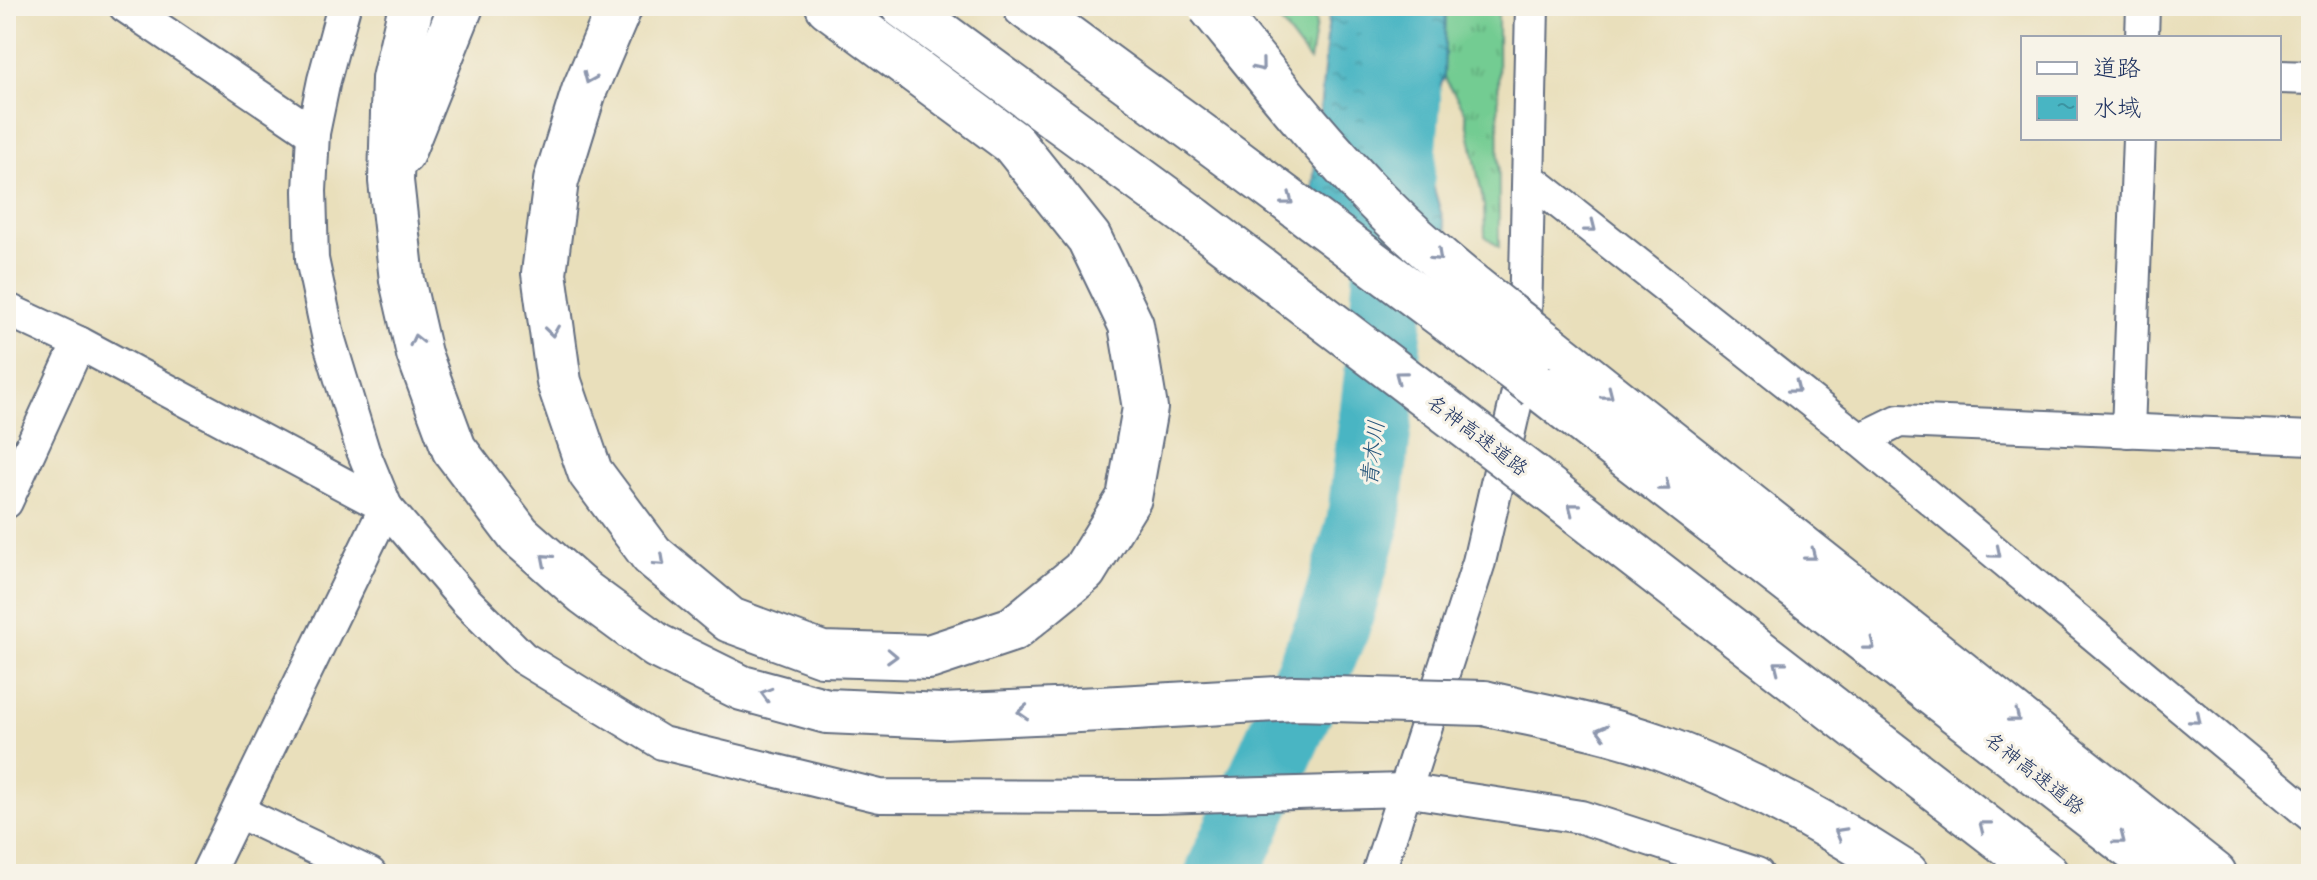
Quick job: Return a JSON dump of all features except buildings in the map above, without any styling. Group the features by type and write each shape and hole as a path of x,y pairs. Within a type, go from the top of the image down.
{"highway":[{"path":"411,6 394,79 391,181 402,280 419,354 454,449 519,535 585,593 657,646 742,688 827,711 942,716 1295,698 1484,703 1654,745 1755,787 1863,846 1906,874"},
{"path":"391,181 461,6"},
{"path":"620,6 584,91 556,181 544,273 559,382 590,472 652,555 730,620 822,654 929,657 1013,629 1084,571 1129,498 1145,408 1131,325 1089,238 1013,143 828,6"},
{"name":"名神高速道路","path":"903,6 1194,219 2046,874"},
{"name":"名神高速道路","path":"1025,6 1225,153 1542,366 2165,874"},
{"path":"1210,6 1378,202 1456,273 1542,366 2214,874"}],"street":[{"path":"125,6 313,133"},
{"path":"344,6 313,133 310,191 312,259 329,340 358,437 386,507 466,601 523,658 662,743 880,796 1156,797 1404,790 1581,817 1757,874"},
{"path":"1378,874 1479,562 1524,366 1532,6"},
{"path":"2142,36 2143,6"},
{"path":"2281,77 2311,78"},
{"path":"2128,431 2139,140"},
{"path":"1530,179 1860,440 2311,815"},
{"path":"6,309 79,343 386,507"},
{"path":"6,502 79,343"},
{"path":"1860,440 1899,421 2311,438"},
{"path":"207,874 386,507"},
{"path":"239,812 370,874"}],"green space":[{"path":"1268,6 1312,6 1316,24 1310,61"},
{"path":"1446,6 1498,6 1499,247 1485,236 1484,206 1465,111 1444,77"}],"water":[{"path":"1330,6 1446,6 1444,77 1428,118 1424,154 1467,313 1312,196"}],"waterway":[{"name":"青木川","path":"1222,874 1333,626 1363,525 1383,358 1404,98 1396,6"}]}
